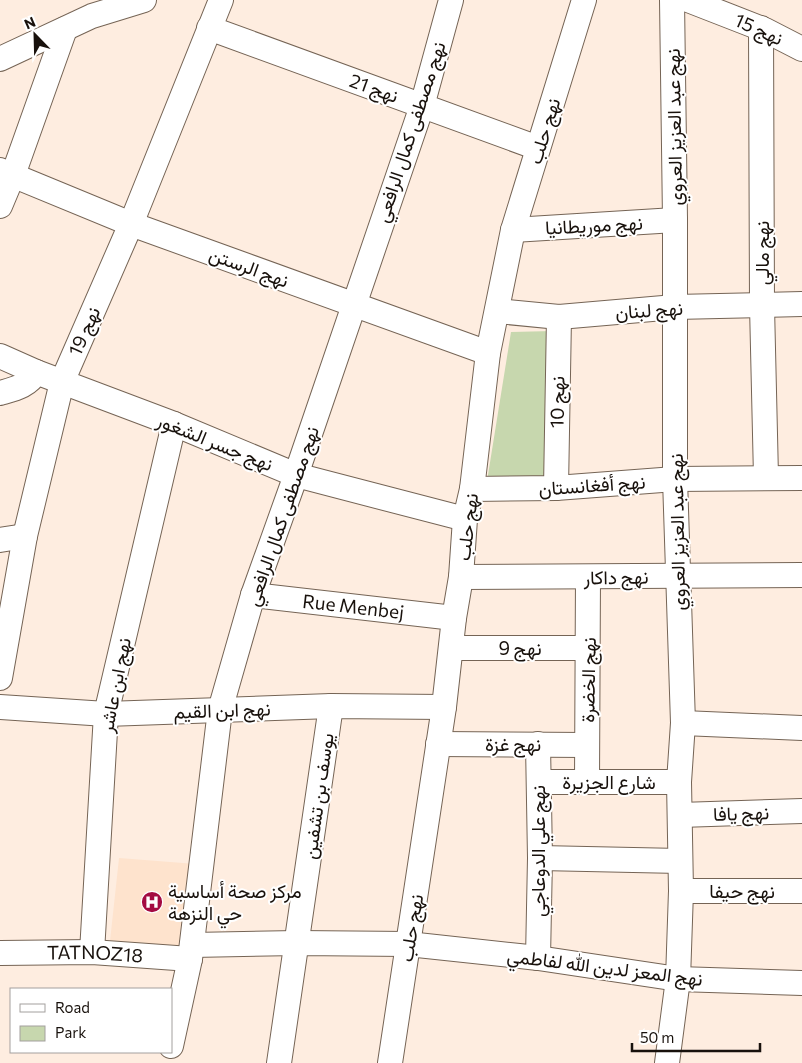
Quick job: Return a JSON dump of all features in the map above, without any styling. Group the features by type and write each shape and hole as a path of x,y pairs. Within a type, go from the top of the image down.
{"street":[{"path":"0,59 101,13 144,0"},
{"name":"نهج 19","path":"0,678 25,536 62,382 131,224 221,0"},
{"name":"نهج مصطفى كمال الرافعي","path":"172,1041 191,952 220,710 253,595 422,106 451,0"},
{"name":"نهج حلب","path":"390,1063 444,707 454,618 461,577 465,519 472,489 488,353 513,230 584,0"},
{"name":"نهج عبد العزيز العروي","path":"666,1063 678,979 681,891 679,782 683,723 676,479 672,0"},
{"name":"نهج 15","path":"688,0 761,28 802,49"},
{"name":"نهج 21","path":"210,28 538,148"},
{"name":"نهج مالي","path":"761,28 762,306 766,477"},
{"path":"0,206 7,172 65,29"},
{"name":"نهج الرستن","path":"7,172 131,224 488,353"},
{"name":"نهج موريطانيا","path":"513,230 675,220"},
{"name":"نهج لبنان","path":"497,311 559,317 675,307 802,304"},
{"name":"نهج 10","path":"556,488 559,317"},
{"name":"نهج جسر الشغور","path":"0,356 36,372 174,424 296,475 465,519"},
{"path":"0,393 26,384 33,378 36,372"},
{"name":"نهج ابن عاشر","path":"92,952 106,714 174,424"},
{"name":"نهج أفغانستان","path":"472,489 556,488 676,479 802,478"},
{"path":"0,540 25,536"},
{"name":"نهج داكار","path":"461,577 802,575"},
{"name":"نهج الخضرة","path":"587,782 588,577"},
{"name":"Rue Menbej","path":"253,595 454,618"},
{"name":"نهج 9","path":"451,648 588,648"},
{"name":"نهج ابن القيم","path":"0,707 106,714 331,706 444,707"},
{"name":"يوسف بن تشفين","path":"279,1063 331,706"},
{"path":"683,723 802,728"},
{"name":"نهج غزة","path":"438,744 587,744"},
{"name":"نهج علي الدوعاجي","path":"538,744 540,858 538,958"},
{"name":"شارع الجزيرة","path":"539,782 679,782"},
{"name":"نهج يافا","path":"680,815 802,811"},
{"path":"540,858 680,861"},
{"name":"نهج حيفا","path":"681,891 802,890"},
{"name":"نهج المعز لدين الله لفاطمي","path":"297,943 408,944 538,958 678,979 802,982"},
{"name":"TATNOZ18","path":"0,953 191,952 297,943"}],"shaded area":[{"name":"مركز صحة أساسية حي النزهة","path":"119,858 196,864 184,949 110,941"}],"green space":[{"path":"553,331 552,482 487,481 511,332"}],"place":[{"name":"مركز صحة أساسية حي النزهة","path":"152,902"}]}
